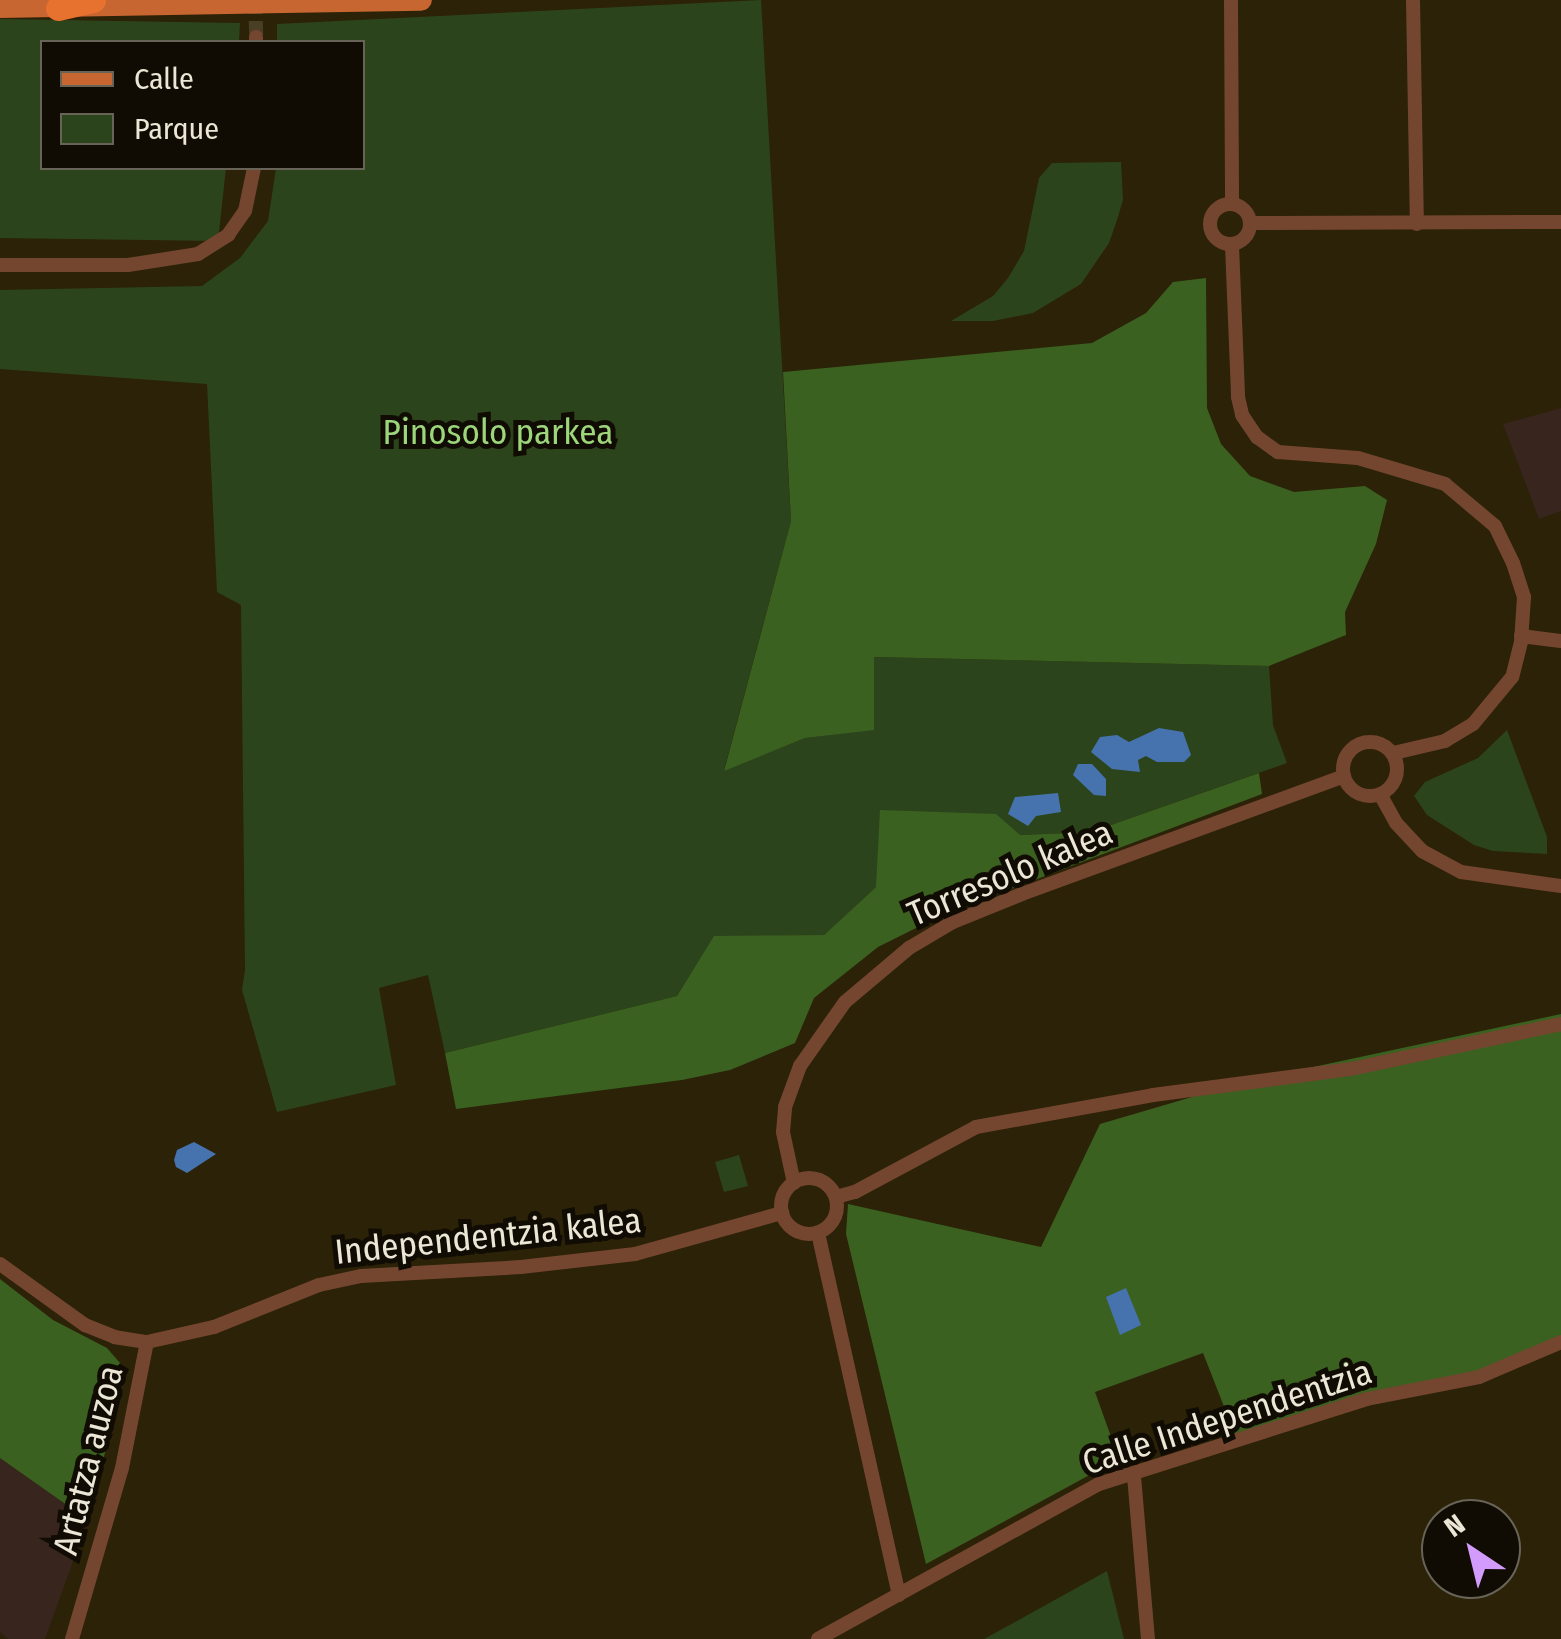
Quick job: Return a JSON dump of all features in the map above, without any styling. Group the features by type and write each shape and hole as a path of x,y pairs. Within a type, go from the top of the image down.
{"highway":[{"path":"58,8 93,0"}],"main road":[{"path":"0,7 421,0"}],"street":[{"path":"1231,0 1232,204"},
{"path":"1413,0 1417,224"},
{"path":"0,264 128,265 198,254 228,235 245,211 254,170"},
{"path":"1232,204 1243,208 1251,224 1248,236 1232,245 1219,241 1210,224 1219,207 1232,204"},
{"path":"1251,224 1561,222"},
{"path":"1232,245 1238,397 1242,415 1257,437 1278,452 1358,458 1445,484 1495,526 1524,597 1522,636 1512,677 1473,724 1445,741 1394,754"},
{"path":"1522,636 1561,641"},
{"path":"1362,742 1380,742 1394,754 1396,780 1380,794 1357,792 1344,776 1348,753 1362,742"},
{"name":"Torresolo kalea","path":"794,1183 783,1132 785,1108 800,1066 845,1002 908,948 952,922 1022,894 1344,776"},
{"path":"1380,794 1396,823 1422,850 1461,872 1561,886"},
{"path":"836,1197 854,1192 976,1127 1153,1095 1321,1073 1561,1024"},
{"path":"816,1179 836,1197 832,1222 818,1233 792,1230 782,1214 784,1194 794,1183 816,1179"},
{"name":"Independentzia kalea","path":"147,1342 214,1327 320,1285 350,1278 635,1254 782,1214"},
{"path":"818,1233 899,1595"},
{"name":"Artatza auzoa","path":"0,1264 86,1325 114,1338 147,1342 122,1468 72,1639"},
{"name":"Calle Independentzia","path":"818,1639 1099,1484 1134,1476 1236,1437 1367,1399 1479,1377 1561,1342"},
{"path":"1134,1476 1148,1639"}],"shaded area":[{"path":"1561,408 1561,511 1539,519 1503,424"},
{"path":"0,1458 88,1520 45,1639 8,1639 0,1632"}],"green space":[{"name":"Pinosolo parkea","path":"761,0 791,521 724,770 805,738 874,729 873,657 1269,666 1273,725 1287,763 1091,832 1019,835 876,887 824,935 714,937 677,996 445,1053 428,975 379,988 396,1085 277,1112 242,990 245,970 241,605 217,592 207,384 0,369 0,290 202,286 240,258 268,221 276,170 365,170 365,40 277,40 277,24"},
{"path":"0,19 240,23 239,40 40,40 40,170 226,170 218,241 0,238"},
{"path":"1121,162 1123,200 1117,220 1109,243 1081,284 1033,313 993,321 951,321 993,296 1008,278 1024,251 1039,178 1052,163"},
{"path":"1206,278 1207,408 1221,444 1250,476 1294,492 1365,486 1387,500 1376,544 1345,612 1346,635 1269,666 874,657 874,730 805,738 724,771 791,521 783,372 1092,343 1146,313 1173,282"},
{"path":"1507,730 1547,837 1547,854 1493,851 1474,845 1427,815 1414,796 1425,782 1478,758"},
{"path":"1259,773 1262,794 942,915 878,947 814,998 795,1043 730,1070 682,1080 456,1109 445,1053 677,996 714,936 824,935 876,887 880,810 996,814 1020,835 1091,832"},
{"path":"1561,1014 1561,1342 1479,1377 1236,1437 1203,1353 1095,1392 1119,1459 926,1564 846,1234 848,1204 1041,1247 1100,1124 1243,1082"},
{"path":"739,1155 748,1186 724,1192 715,1162"},
{"path":"0,1279 53,1320 107,1348 120,1363 123,1381 88,1520 0,1458"},
{"path":"1107,1571 1124,1639 984,1639 1015,1622"}],"water":[{"path":"1159,728 1183,732 1191,755 1184,762 1157,762 1146,756 1138,760 1140,772 1112,769 1091,752 1100,737 1117,735 1129,742"},
{"path":"1078,764 1092,764 1106,779 1106,796 1094,795 1073,775"},
{"path":"1058,793 1061,812 1036,816 1028,826 1008,814 1015,797"},
{"path":"194,1142 216,1154 187,1173 176,1167 174,1160 177,1150"},
{"path":"1126,1288 1141,1325 1120,1335 1106,1297"}],"tunnel":[{"path":"255,0 256,37"}]}
